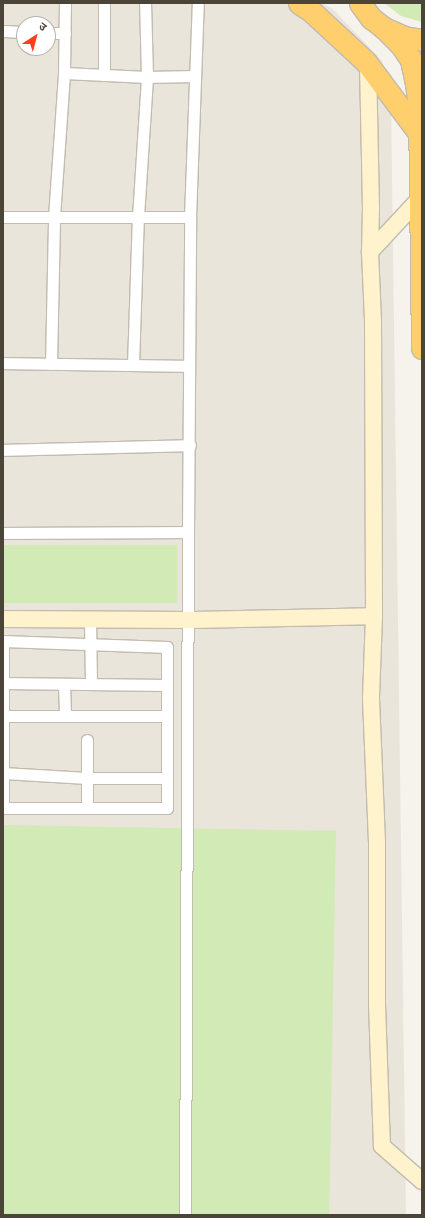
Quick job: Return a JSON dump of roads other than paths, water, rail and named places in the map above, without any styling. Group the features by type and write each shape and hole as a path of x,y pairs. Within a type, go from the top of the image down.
{"highway":[{"path":"299,3 311,11 368,64 419,133"},
{"path":"360,3 371,18 384,28 401,45 411,60 416,83 419,133 422,348"},
{"path":"384,28 404,37 422,40"}],"street":[{"path":"51,364 54,217 64,73 65,3"},
{"path":"104,3 104,75"},
{"path":"133,365 138,217 147,77 145,3"},
{"path":"185,1215 190,217 198,3"},
{"path":"3,31 16,32"},
{"path":"56,33 65,33"},
{"path":"368,64 371,209 370,252 373,328 374,616 372,700 376,842 377,1004 382,1146 422,1181"},
{"path":"64,73 147,77 195,76"},
{"path":"370,252 420,198"},
{"path":"3,217 190,217"},
{"path":"3,363 189,366"},
{"path":"3,450 190,445"},
{"path":"3,534 188,532"},
{"path":"3,619 189,620 374,616"},
{"path":"90,619 92,684"},
{"path":"3,641 167,647 167,808 3,808 3,683 3,641"},
{"path":"3,683 167,685"},
{"path":"64,684 65,716"},
{"path":"3,716 167,716"},
{"path":"87,740 87,808"},
{"path":"3,773 87,778 167,778"}]}
